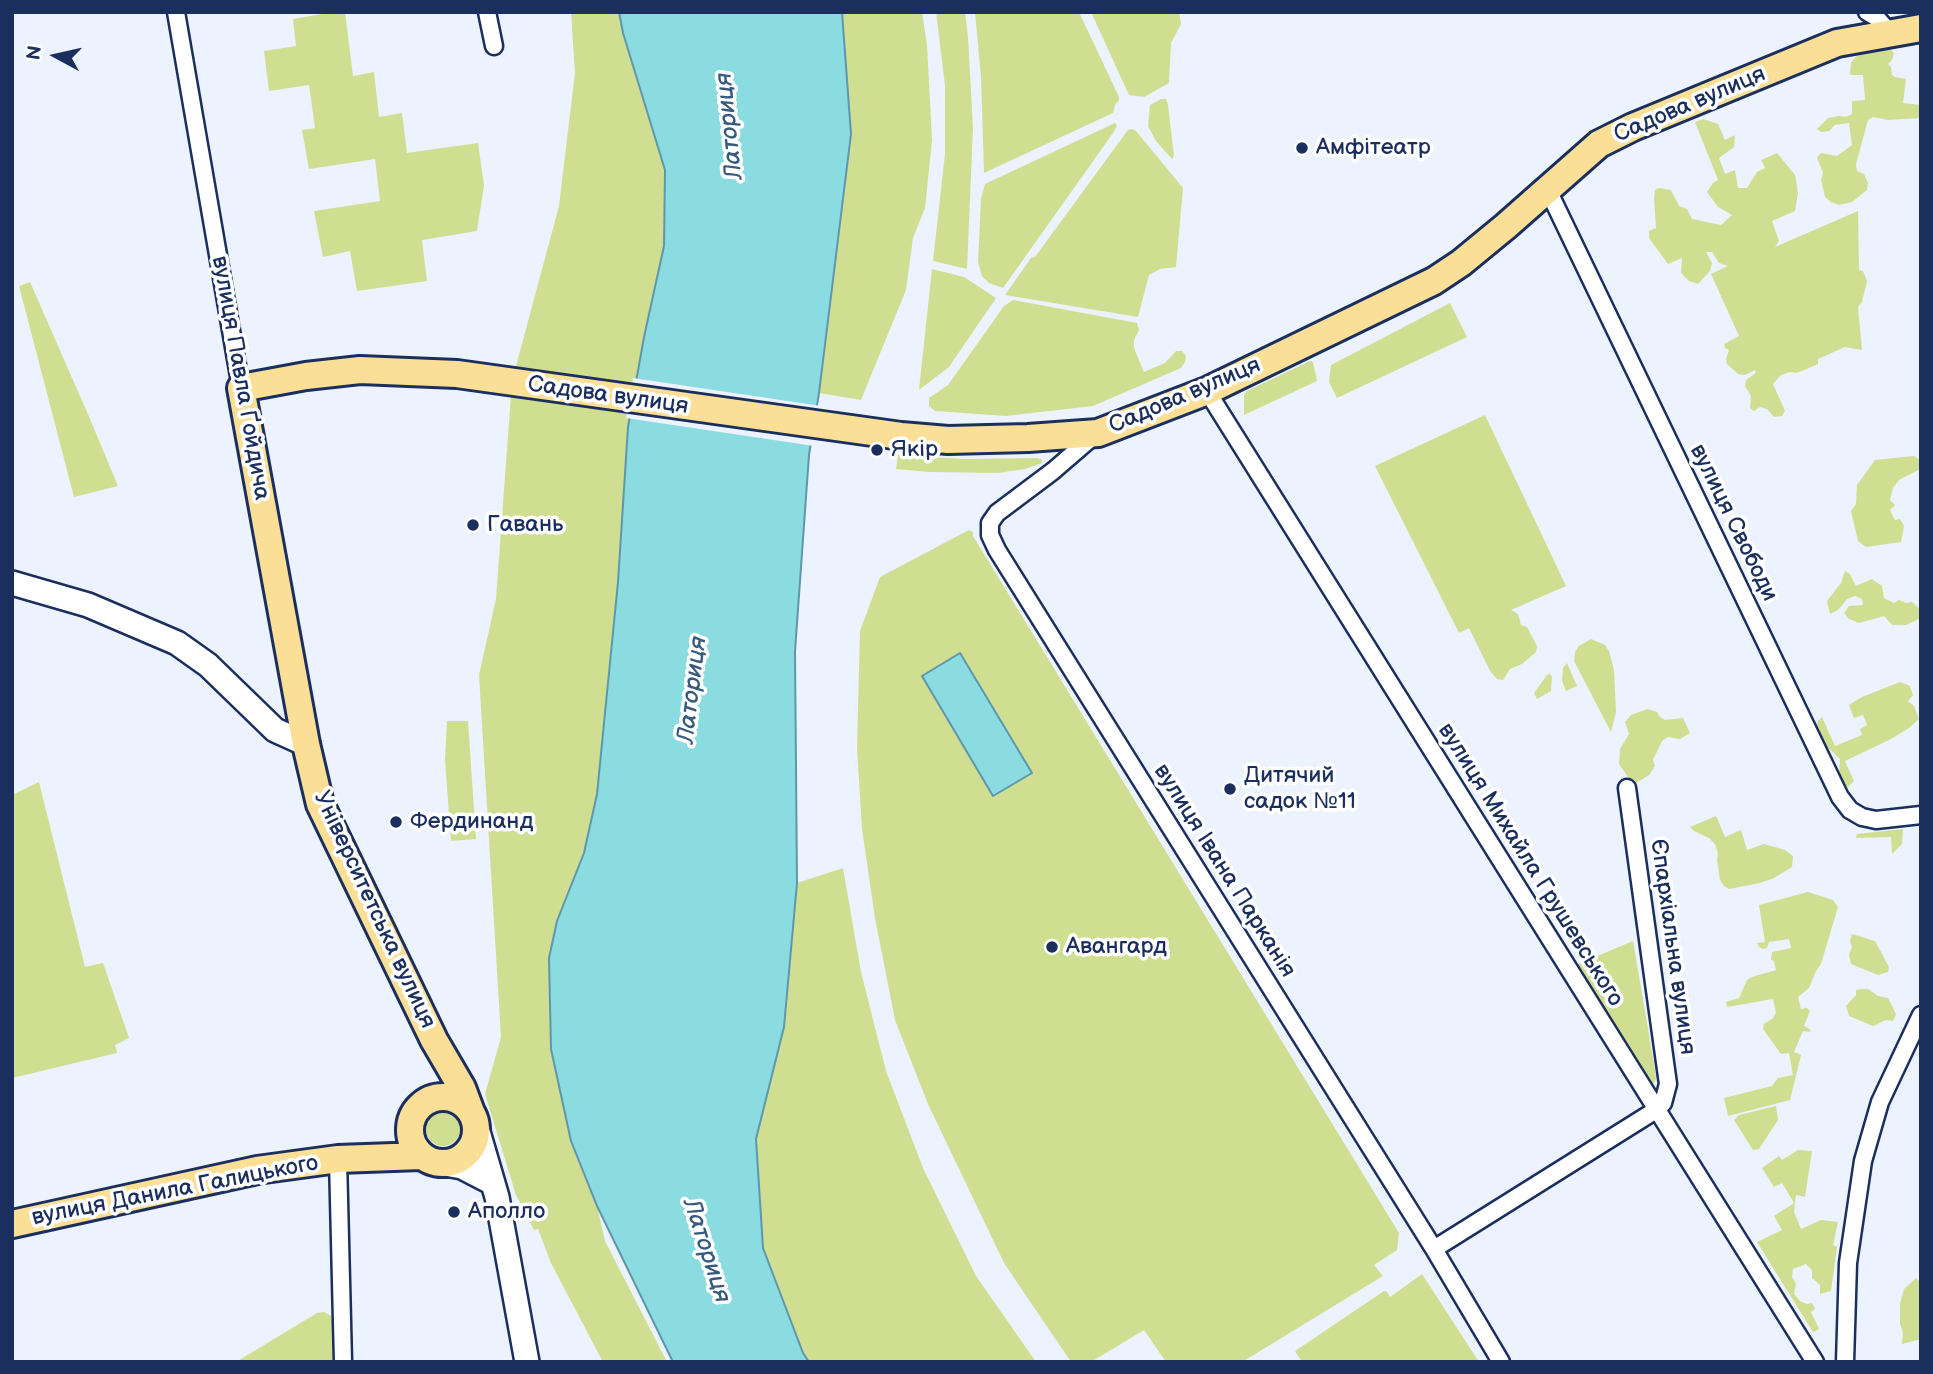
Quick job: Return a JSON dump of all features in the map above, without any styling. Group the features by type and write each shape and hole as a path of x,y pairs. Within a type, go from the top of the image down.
{"main road":[{"name":"Садова вулиця","path":"241,388 306,376 360,370 457,374 883,434 948,440 1098,433 1207,390 1434,281 1506,226 1599,145 1633,127 1837,43 1921,28"},
{"name":"вулиця Павла Ґойдича","path":"241,388 306,744"},
{"name":"Університетська вулиця","path":"306,744 320,804 434,1040 462,1088 474,1118"},
{"name":"Університетська вулиця","path":"417,1110 434,1063 434,1040"},
{"path":"431,1098 454,1098 463,1103 474,1118 476,1136 465,1155 456,1161 433,1160 414,1148 410,1126 417,1110 431,1098"},
{"name":"вулиця Данила Галицького","path":"338,1159 380,1145 395,1136 417,1110"},
{"name":"вулиця Данила Галицького","path":"12,1224 257,1170 338,1159 433,1160"}],"street":[{"name":"вулиця Павла Ґойдича","path":"176,12 241,388"},
{"path":"487,12 494,46"},
{"path":"1867,12 1891,33"},
{"name":"вулиця Свободи","path":"1547,188 1840,797 1850,810 1862,817 1876,820 1921,815"},
{"name":"вулиця Михайла Грушевського","path":"1207,390 1815,1362"},
{"name":"вулиця Івана Парканія","path":"1098,433 997,513 990,523 990,535 1434,1249 1501,1362"},
{"path":"12,583 88,605 177,643 208,665 275,730 306,744"},
{"name":"Єпархіальна вулиця","path":"1627,788 1668,1084 1663,1103 1656,1110"},
{"path":"1845,1362 1848,1263 1863,1161 1880,1102 1921,1015"},
{"path":"1434,1249 1656,1110"},
{"name":"Університетська вулиця","path":"474,1118 509,1250 527,1362"},
{"path":"338,1159 343,1362"},
{"path":"433,1160 462,1167 493,1183"}],"green space":[{"path":"345,12 353,76 374,72 379,117 402,113 407,153 478,143 484,185 477,231 422,240 427,281 357,291 350,251 323,257 314,211 380,201 375,159 309,169 302,130 315,128 309,85 269,91 264,51 296,46 293,19"},
{"path":"571,12 619,12 665,170 664,246 628,427 618,582 597,794 584,853 557,921 549,958 551,1049 571,1141 597,1206 605,1241 667,1362 603,1362 551,1263 538,1229 534,1230 516,1195 485,1094 501,1037 479,675 496,599 512,381 559,206 575,73"},
{"path":"842,12 922,12 927,45 932,140 925,208 913,238 906,290 861,400 819,393 851,134"},
{"path":"936,12 965,12 973,128 967,269 933,261 945,154 945,85"},
{"path":"975,12 1079,12 1119,97 1113,113 984,173 981,77"},
{"path":"1091,12 1179,12 1181,24 1171,43 1169,83 1144,97 1129,95"},
{"path":"1890,49 1894,53 1888,64 1892,75 1906,79 1903,103 1921,105 1921,118 1888,120 1873,117 1868,120 1856,164 1857,171 1864,174 1868,183 1867,190 1852,202 1839,205 1825,197 1821,180 1823,173 1817,158 1821,153 1837,156 1852,145 1849,123 1835,125 1829,131 1821,132 1817,129 1828,118 1852,114 1852,101 1865,100 1863,75 1850,75 1851,62 1857,56 1868,52"},
{"path":"1166,99 1168,105 1174,156 1172,159 1156,141 1148,126 1150,105"},
{"path":"1703,119 1718,124 1725,140 1735,135 1734,147 1719,158 1725,174 1735,170 1738,188 1747,188 1757,172 1765,168 1761,160 1777,153 1795,175 1798,193 1795,211 1772,221 1779,241 1775,247 1858,211 1859,270 1863,271 1867,281 1862,302 1858,307 1862,350 1845,347 1818,359 1818,364 1797,373 1781,375 1773,384 1785,411 1782,416 1774,417 1767,409 1760,407 1754,411 1750,408 1751,396 1745,386 1746,380 1756,373 1755,370 1745,375 1738,374 1727,364 1729,350 1724,344 1739,336 1711,274 1728,266 1719,263 1712,252 1706,252 1712,263 1710,271 1698,284 1689,281 1681,273 1682,258 1668,264 1649,238 1649,231 1656,228 1654,198 1655,190 1659,188 1671,190 1679,206 1687,209 1692,219 1721,225 1732,215 1718,207 1707,192 1718,180 1695,122"},
{"path":"1115,123 1117,126 1113,133 1003,288 989,283 982,276 978,262 981,199 985,184"},
{"path":"1132,129 1183,188 1176,267 1160,269 1149,275 1138,317 1005,295 1128,130"},
{"path":"932,269 964,277 996,298 949,367 919,390"},
{"path":"30,282 118,486 74,497 19,286"},
{"path":"1013,300 1137,323 1139,330 1134,340 1134,348 1144,372 1165,363 1176,351 1182,351 1186,356 1185,362 1181,368 1093,406 1006,416 935,411 929,406 929,398 948,385 1004,306"},
{"path":"1450,303 1467,337 1337,398 1329,382 1331,365"},
{"path":"1310,361 1313,362 1317,381 1244,415 1244,395 1247,391"},
{"path":"1485,415 1566,586 1511,610 1518,614 1521,625 1527,627 1537,646 1536,652 1522,664 1510,669 1503,680 1497,679 1490,671 1469,628 1459,633 1375,466"},
{"path":"898,455 963,459 1037,458 1042,460 1042,463 998,473 930,472 896,469"},
{"path":"1914,456 1920,460 1920,469 1899,480 1893,488 1890,500 1895,505 1890,510 1895,520 1900,519 1904,526 1901,542 1866,547 1858,541 1851,511 1856,504 1857,485 1875,460"},
{"name":"Авангард","path":"969,530 973,532 1399,1233 1397,1250 1374,1265 1383,1276 1242,1362 1166,1362 1144,1330 1091,1362 1071,1362 1004,1263 928,1104 895,1020 875,918 862,829 857,748 860,631 880,577"},
{"path":"1845,571 1850,574 1856,586 1872,579 1882,586 1884,598 1894,603 1899,600 1912,602 1921,610 1921,618 1906,625 1892,625 1884,616 1859,623 1849,619 1844,613 1849,606 1863,605 1862,599 1855,596 1847,599 1838,610 1830,614 1827,601 1841,583"},
{"path":"1591,639 1605,645 1614,670 1616,712 1611,732 1574,661 1579,646"},
{"path":"1567,663 1577,686 1566,691 1562,681 1563,668"},
{"path":"1550,674 1551,691 1537,699 1534,693"},
{"path":"1900,682 1910,686 1913,695 1908,701 1914,706 1919,719 1889,740 1845,761 1854,781 1848,787 1842,784 1839,777 1840,759 1820,740 1821,734 1815,728 1818,721 1822,717 1835,746 1862,735 1860,729 1867,725 1863,715 1854,718 1849,705"},
{"path":"1647,709 1657,712 1665,720 1683,718 1690,733 1680,739 1668,737 1662,741 1653,760 1655,766 1649,775 1636,783 1630,780 1619,764 1620,749 1629,734 1625,722 1631,715"},
{"path":"447,721 468,721 476,839 451,841 445,760"},
{"path":"39,782 85,967 103,963 129,1038 115,1045 117,1053 12,1078 12,795"},
{"path":"1716,816 1725,837 1741,830 1747,850 1764,844 1785,850 1793,856 1792,867 1760,883 1729,889 1724,886 1720,880 1715,844 1690,827"},
{"path":"1903,829 1902,844 1892,854 1891,837 1856,838 1857,834"},
{"path":"843,868 861,972 886,1071 923,1168 976,1276 1036,1362 809,1362 803,1353 763,1248 756,1139 784,1027 797,883"},
{"path":"1808,892 1833,900 1838,907 1821,964 1809,988 1798,997 1801,1009 1807,1008 1810,1011 1804,1026 1810,1029 1810,1032 1803,1031 1794,1052 1801,1055 1790,1100 1728,1116 1724,1098 1772,1086 1778,1078 1793,1075 1789,1053 1781,1054 1763,1029 1764,1024 1776,1013 1773,999 1727,1007 1726,1002 1739,998 1747,980 1776,970 1774,961 1771,960 1772,952 1791,948 1789,939 1769,942 1767,948 1759,947 1757,943 1765,942 1759,905"},
{"path":"1852,934 1875,941 1889,967 1888,972 1878,975 1851,964 1849,955"},
{"path":"1633,941 1655,1070 1656,1079 1653,1084 1638,1066 1576,965"},
{"path":"1868,989 1878,996 1888,998 1896,1014 1893,1021 1886,1020 1873,1026 1849,1016 1846,1006 1856,995 1856,990"},
{"path":"1776,1106 1778,1120 1759,1149 1753,1150 1734,1120 1739,1115"},
{"path":"443,1112 455,1117 460,1129 455,1141 443,1146 431,1141 426,1129 431,1117"},
{"path":"1798,1150 1812,1151 1805,1197 1796,1195 1794,1212 1801,1229 1821,1220 1838,1222 1833,1245 1837,1247 1831,1291 1820,1294 1820,1285 1812,1278 1812,1270 1806,1264 1793,1269 1792,1277 1796,1283 1794,1294 1800,1301 1812,1303 1815,1309 1811,1312 1819,1329 1813,1332 1757,1242 1782,1230 1774,1216 1794,1203 1782,1183 1774,1187 1762,1168 1779,1156 1782,1160"},
{"path":"1422,1274 1479,1362 1299,1362 1301,1360 1295,1351 1384,1291 1390,1297"},
{"path":"1916,1278 1921,1283 1921,1339 1902,1344 1900,1304 1904,1289"},
{"path":"324,1312 333,1317 334,1362 236,1362 317,1313"}],"water":[{"name":"Латориця","path":"619,12 842,12 851,134 809,455 795,651 797,883 784,1027 756,1139 763,1248 803,1353 809,1362 673,1362 597,1206 571,1141 551,1049 549,958 557,921 584,853 597,794 618,582 628,427 664,246 665,170"},
{"path":"960,653 1032,773 993,796 922,676"}],"pier":[{"path":"633,378 821,406 814,446 626,418"}],"place":[{"name":"Амфітеатр","path":"1302,148"},
{"name":"Якір","path":"877,450"},
{"name":"Гавань","path":"473,525"},
{"name":"Дитячий садок №11","path":"1230,789"},
{"name":"Фердинанд","path":"396,822"},
{"name":"Авангард","path":"1052,947"},
{"name":"Аполло","path":"454,1212"}]}
